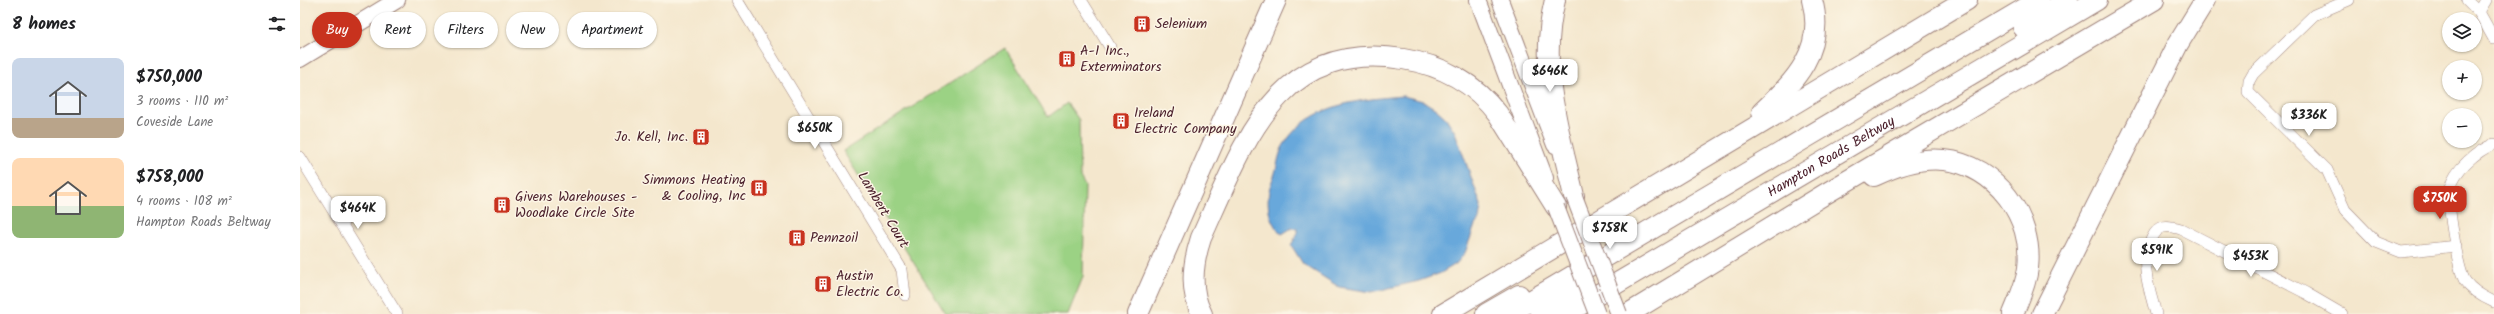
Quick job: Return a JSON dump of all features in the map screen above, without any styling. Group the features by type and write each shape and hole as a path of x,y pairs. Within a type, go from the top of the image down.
{"highway":[{"path":"1138,314 1276,0"},
{"path":"1555,0 1548,35 1548,71 1553,107 1574,196"},
{"path":"1733,140 1792,84 1802,71 1814,38 1812,0"},
{"path":"1443,314 1967,0"},
{"path":"1486,314 2013,0"},
{"path":"1508,314 2039,0"},
{"path":"1540,314 2068,0"},
{"name":"Hampton Roads Beltway","path":"1565,314 2097,0"},
{"path":"1628,314 1787,217 2154,0"},
{"path":"2042,314 2178,44 2206,0"},
{"path":"1202,314 1194,280 1196,255 1201,238 1254,127 1266,109 1286,88 1311,72 1340,60 1367,56 1408,60 1439,68 1465,82 1489,102 1498,114 1556,207"},
{"path":"1787,217 1884,171 1935,160 1960,163 1989,178 2007,196 2024,226 2028,243 2028,270 2024,287 2013,314"}],"main road":[{"path":"300,59 397,0"},
{"path":"1478,0 1597,314"},
{"path":"1500,0 1619,314"}],"street":[{"name":"Lambert Court","path":"737,0 902,270 905,295"},
{"path":"1081,0 1110,47"},
{"path":"2349,0 2314,15 2253,74 2249,81 2248,92 2327,170 2344,210 2376,242 2401,252 2456,246"},
{"path":"2468,0 2479,12 2486,0"},
{"path":"2482,17 2494,39"},
{"path":"2494,144 2474,156 2453,178 2449,189 2448,200 2464,280 2475,292 2494,302"},
{"path":"300,157 397,314"},
{"path":"2156,314 2144,263 2150,243 2158,228 2163,226 2180,229 2306,293 2342,314"}],"green space":[{"path":"1005,48 1048,117 1067,103 1079,120 1080,177 1085,186 1083,277 1068,314 946,314 843,151"}],"water":[{"path":"1403,96 1423,101 1436,109 1446,118 1455,132 1481,205 1479,220 1475,225 1465,253 1456,264 1441,273 1419,281 1372,292 1339,287 1303,264 1291,245 1297,235 1297,229 1292,228 1282,234 1273,223 1270,216 1268,194 1280,152 1295,130 1322,112 1354,102"}],"place":[{"name":"Selenium","path":"1142,24"},
{"name":"A-1 Inc., Exterminators","path":"1067,59"},
{"name":"Ireland Electric Company","path":"1121,121"},
{"name":"Jo. Kell, Inc.","path":"701,137"},
{"name":"Simmons Heating & Cooling, Inc","path":"759,188"},
{"name":"Givens Warehouses - Woodlake Circle Site","path":"502,205"},
{"name":"Pennzoil","path":"797,238"},
{"name":"Austin Electric Co.","path":"823,284"}]}
